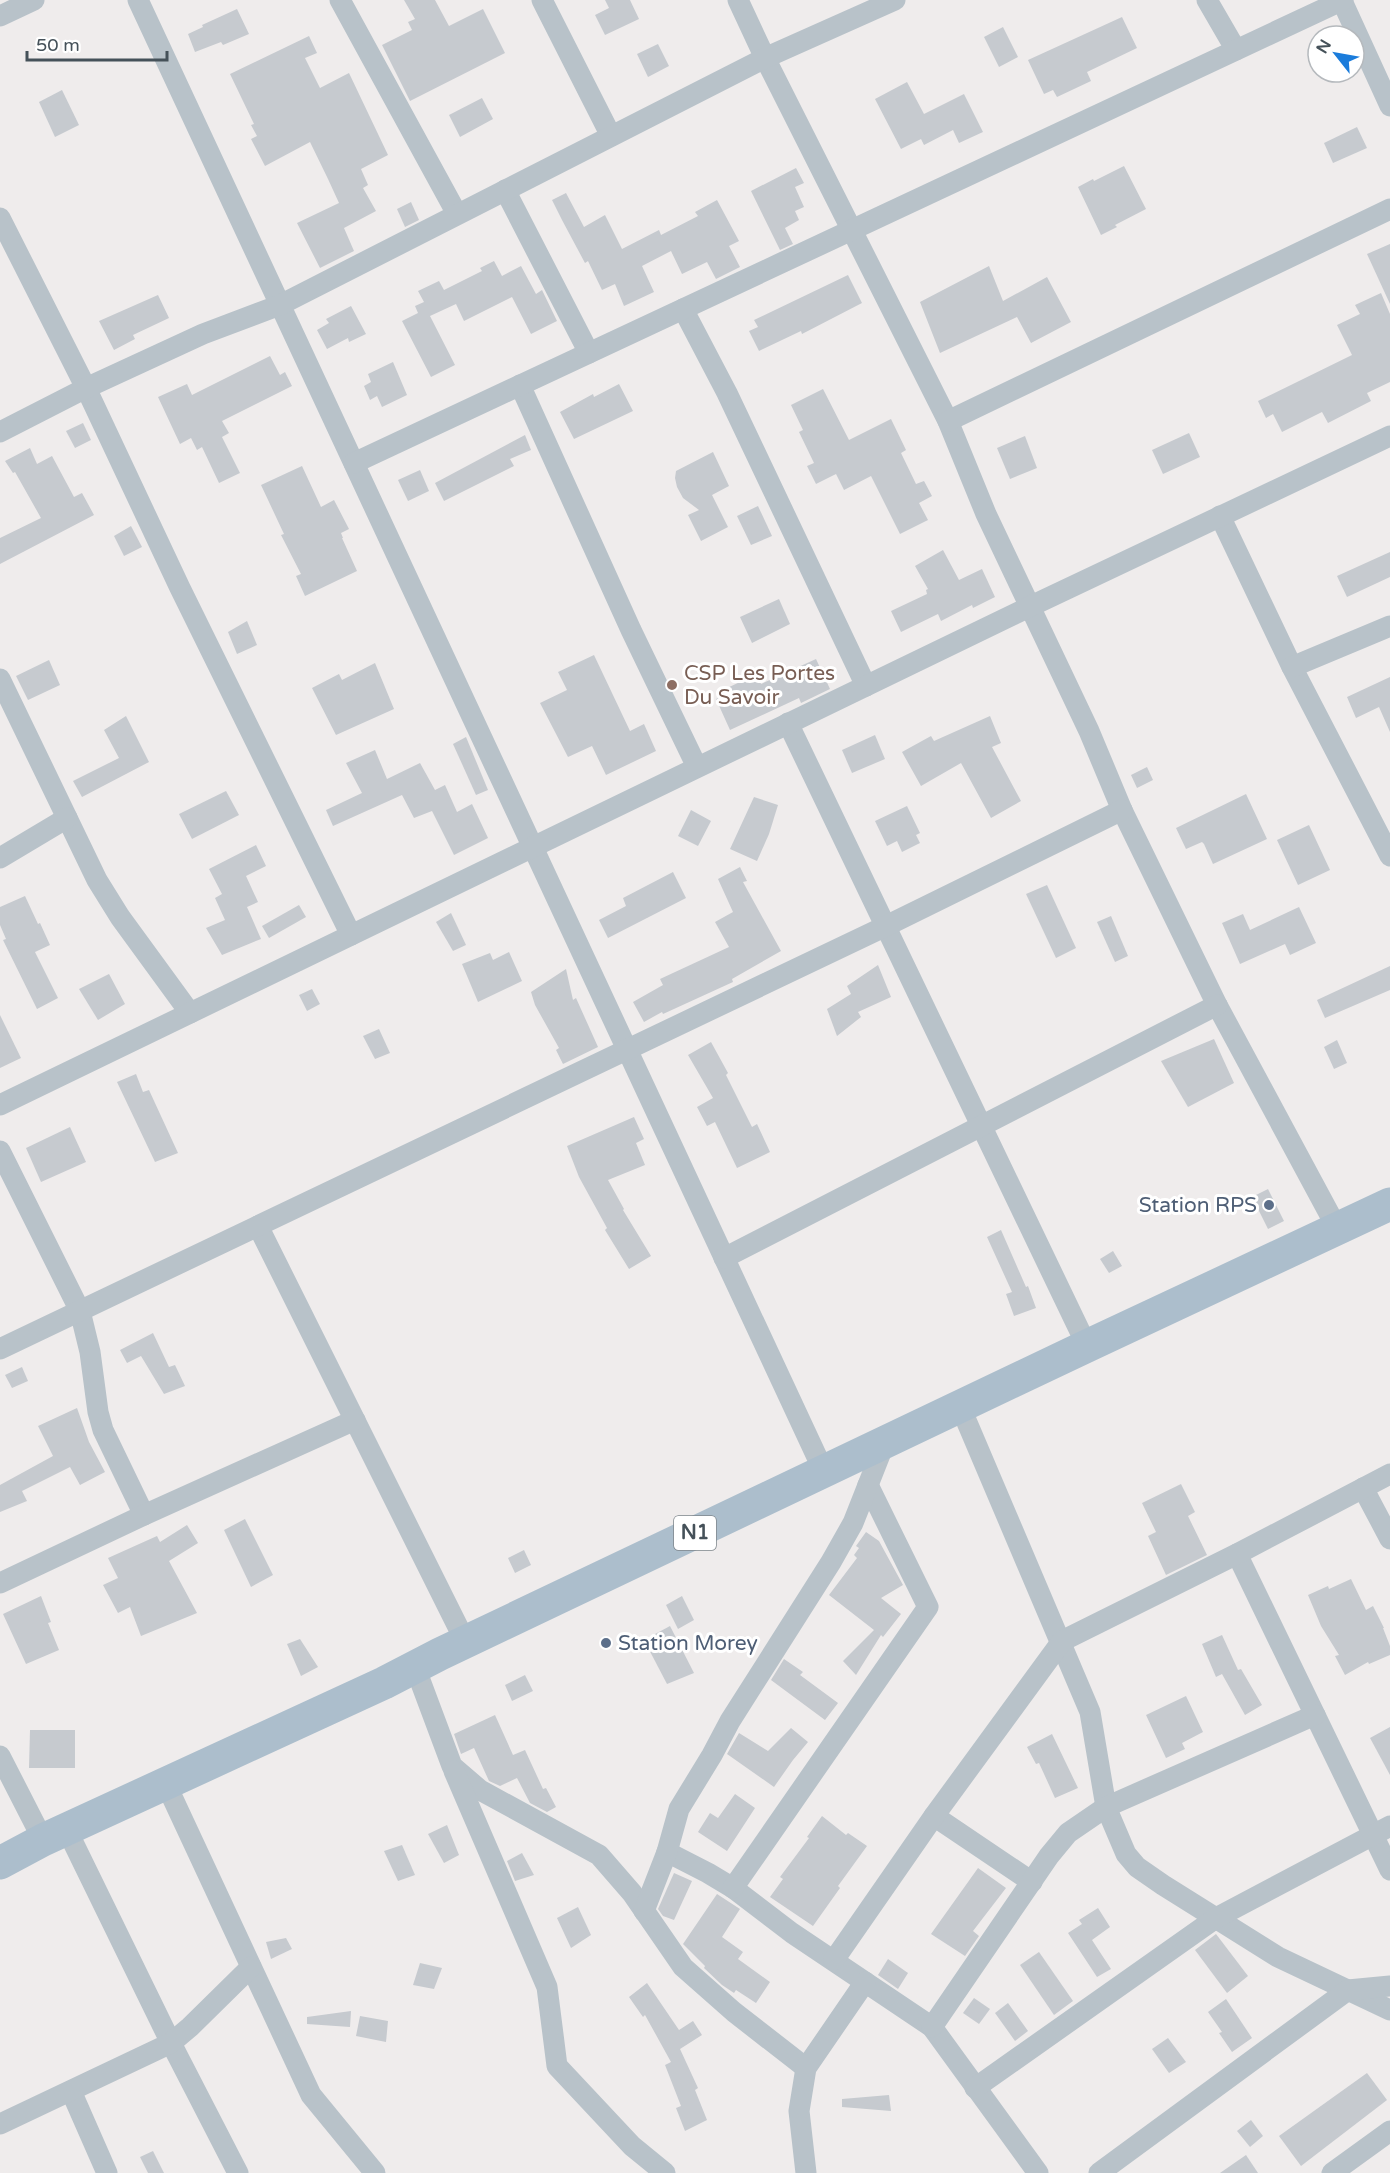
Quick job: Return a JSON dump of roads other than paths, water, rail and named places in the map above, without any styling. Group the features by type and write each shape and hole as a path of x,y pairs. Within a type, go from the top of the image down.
{"main road":[{"name":"N1","path":"0,1863 1337,1228 1387,1213"}],"street":[{"path":"0,16 34,0"},
{"path":"138,0 824,1472"},
{"path":"340,0 457,214"},
{"path":"542,0 611,136"},
{"path":"738,0 948,422 986,514 1089,731 1122,810 1217,1005 1337,1228"},
{"path":"0,432 86,388 203,334 280,305 765,58 895,0"},
{"path":"1207,0 1236,50"},
{"path":"354,463 1343,0 1390,106"},
{"path":"505,190 589,353"},
{"path":"948,422 1390,209"},
{"path":"0,218 86,388 180,588 351,935"},
{"path":"683,309 727,393 866,686"},
{"path":"520,385 631,630 697,767"},
{"path":"0,1105 1029,607 1390,436"},
{"path":"1220,516 1292,667 1383,826 1390,856"},
{"path":"1292,667 1390,626"},
{"path":"0,679 96,880 190,1013"},
{"path":"788,723 1087,1346"},
{"path":"0,1349 886,926 1122,810"},
{"path":"0,858 67,818"},
{"path":"724,1258 1217,1005"},
{"path":"0,1151 80,1311 90,1352 98,1412 103,1430 144,1515"},
{"path":"258,1226 465,1642"},
{"path":"960,1406 1062,1641 1090,1712 1106,1807 1126,1854 1137,1867 1163,1886 1278,1957 1390,2010"},
{"path":"0,1583 355,1420"},
{"path":"644,1911 679,1809 730,1721 831,1562 853,1523 885,1442"},
{"path":"834,1960 934,1816 1062,1641 1237,1554 1390,1474"},
{"path":"733,1888 928,1607 868,1485"},
{"path":"1363,1488 1390,1539"},
{"path":"1237,1554 1315,1715 1381,1831 1390,1870"},
{"path":"415,1667 452,1766 547,1987 557,2066 632,2146 665,2173"},
{"path":"932,2027 1049,1856 1068,1833 1106,1807 1315,1715"},
{"path":"0,1756 55,1835 171,2043 238,2173"},
{"path":"452,1766 480,1790 599,1855 632,1893 683,1967 734,2013 807,2068"},
{"path":"166,1784 310,2095 375,2173"},
{"path":"934,1816 1032,1882"},
{"path":"975,2088 1216,1918 1381,1831"},
{"path":"666,1852 733,1888 792,1933 932,2027 1038,2173"},
{"path":"0,2124 171,2043 251,1967"},
{"path":"806,2173 799,2111 807,2068 865,1982"},
{"path":"1099,2173 1348,1990 1390,1986"},
{"path":"70,2091 107,2173"},
{"path":"1332,2173 1390,2131"}],"place":[{"name":"CSP Les Portes Du Savoir","path":"672,685"},
{"name":"Station RPS","path":"1269,1205"},
{"name":"Station Morey","path":"606,1643"}]}
